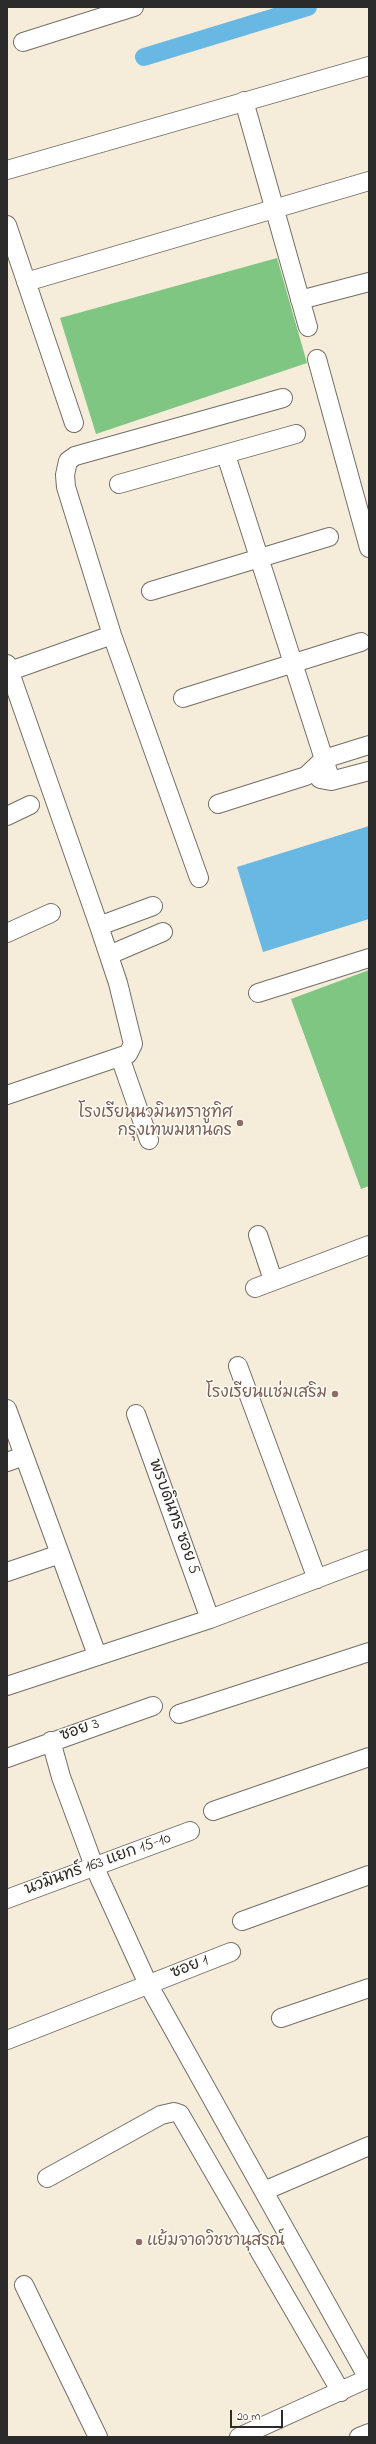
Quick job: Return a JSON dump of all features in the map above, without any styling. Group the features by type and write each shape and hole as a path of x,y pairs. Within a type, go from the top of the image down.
{"street":[{"path":"23,42 134,7"},
{"path":"7,170 369,66"},
{"path":"244,101 273,209 308,327"},
{"path":"26,282 369,181"},
{"path":"7,225 74,423"},
{"path":"300,300 369,282"},
{"path":"317,359 365,521 369,548"},
{"path":"199,878 112,635 66,487 65,475 68,461 75,456 282,398"},
{"path":"119,484 296,434"},
{"path":"226,455 295,664 331,781"},
{"path":"151,591 329,537"},
{"path":"7,1095 120,1057 132,1050 133,1036 109,955 8,668 112,635"},
{"path":"183,698 361,642"},
{"path":"218,804 306,776 324,759 369,745"},
{"path":"306,776 331,781 369,771"},
{"path":"7,816 30,805"},
{"path":"99,926 153,906"},
{"path":"7,933 51,913"},
{"path":"109,955 164,932"},
{"path":"258,993 369,958"},
{"path":"120,1057 149,1140"},
{"path":"258,1235 273,1280"},
{"path":"255,1288 369,1245"},
{"path":"238,1366 318,1579"},
{"path":"7,1409 97,1655"},
{"name":"พรบดินทร ซอย 5","path":"136,1414 210,1619"},
{"path":"7,1462 24,1456"},
{"path":"7,1572 60,1554"},
{"path":"7,1686 97,1655 210,1619 369,1559"},
{"path":"180,1714 369,1652"},
{"name":"ซอย 3","path":"7,1758 51,1741 153,1706"},
{"path":"51,1741 61,1777 94,1866 148,1984 369,2378 239,2437"},
{"path":"213,1811 369,1756"},
{"name":"นวมินทร์ 163 แยก 15-10","path":"7,1899 190,1831"},
{"path":"242,1921 369,1875"},
{"name":"ซอย 1","path":"7,2040 231,1952"},
{"path":"281,2018 369,1988"},
{"path":"47,2178 161,2115 174,2112 180,2114 340,2392"},
{"path":"264,2192 369,2146"},
{"path":"24,2285 98,2437"},
{"path":"359,2437 369,2433"}],"green space":[{"path":"277,258 307,363 96,434 60,318"},
{"path":"369,970 369,1186 361,1189 291,999"}],"water":[{"path":"369,826 369,919 263,952 237,867"}],"waterway":[{"path":"144,57 308,7"}],"place":[{"name":"โรงเรียนนวมินทราชูทิศ กรุงเทพมหานคร","path":"240,1123"},
{"name":"โรงเรียนแช่มเสริม","path":"335,1394"},
{"name":"แย้มจาดวิชชานุสรณ์","path":"139,2242"}]}
